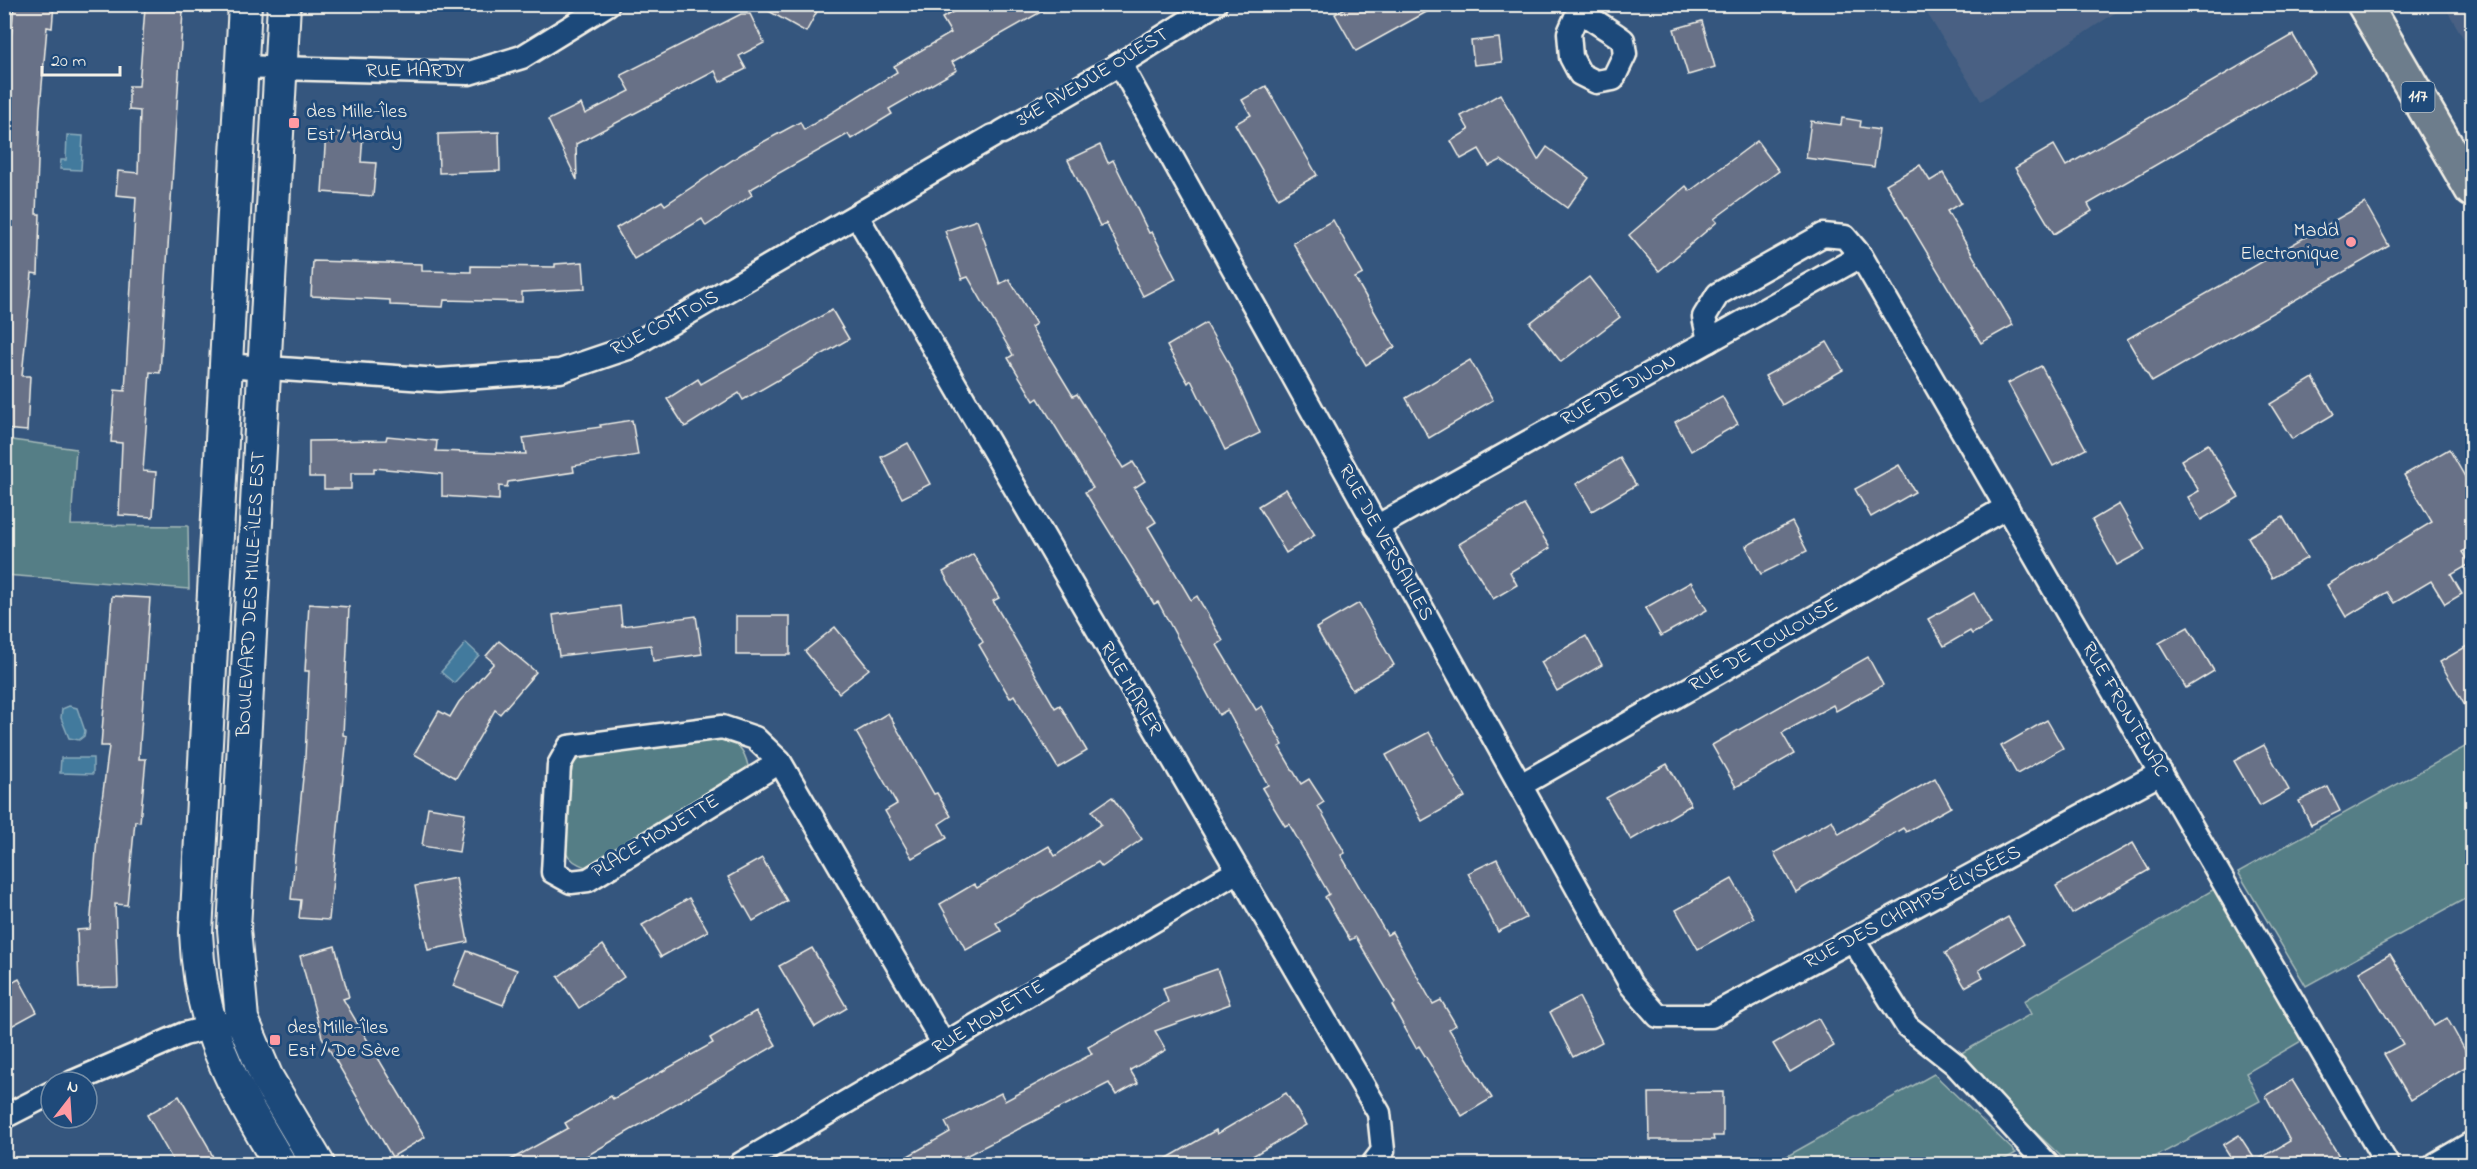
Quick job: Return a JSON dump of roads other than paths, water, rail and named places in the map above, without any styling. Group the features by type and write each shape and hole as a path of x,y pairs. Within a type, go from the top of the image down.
{"main road":[{"name":"117","path":"2364,4 2472,190"}],"street":[{"name":"BOULEVARD DES MILLE-ÎLES EST","path":"245,4 196,910 198,969 209,1028 235,1088 280,1164"},
{"name":"BOULEVARD DES MILLE-ÎLES EST","path":"284,4 234,929 242,1019 267,1078 318,1164"},
{"name":"RUE HARDY","path":"242,67 469,73 522,57 608,4"},
{"name":"34E AVENUE OUEST","path":"998,134 1120,64 1215,4"},
{"name":"RUE DE VERSAILLES","path":"1120,64 1631,985 1658,1016"},
{"name":"RUE COMTOIS","path":"225,365 439,380 560,370 628,348 998,134"},
{"name":"RUE MARIER","path":"857,216 1378,1113 1383,1151 1373,1164"},
{"name":"RUE FRONTENAC","path":"1709,341 1704,317 1718,294 1823,235 1845,237 1861,256 2387,1164"},
{"name":"RUE DE DIJON","path":"1376,527 1861,256"},
{"name":"RUE DE TOULOUSE","path":"1521,785 2007,507"},
{"name":"PLACE MONETTE","path":"780,762 588,880 571,882 553,872 559,765 569,747 722,727 755,738 780,762 944,1045"},
{"name":"RUE DES CHAMPS-ÉLYSÉES","path":"1658,1016 1711,1016 2161,773"},
{"name":"RUE MONETTE","path":"741,1164 1236,872"},
{"path":"1853,940 1907,1026 1955,1064 2047,1164"},
{"path":"99,1071 164,1042 242,1019"},
{"path":"4,1117 39,1099"},
{"path":"2436,1164 2472,1143"}],"place":[{"name":"des Mille-Îles Est / Hardy","path":"294,123"},
{"name":"Madd Electronique","path":"2351,242"},
{"name":"des Mille-Îles Est / De Sève","path":"275,1040"}]}
